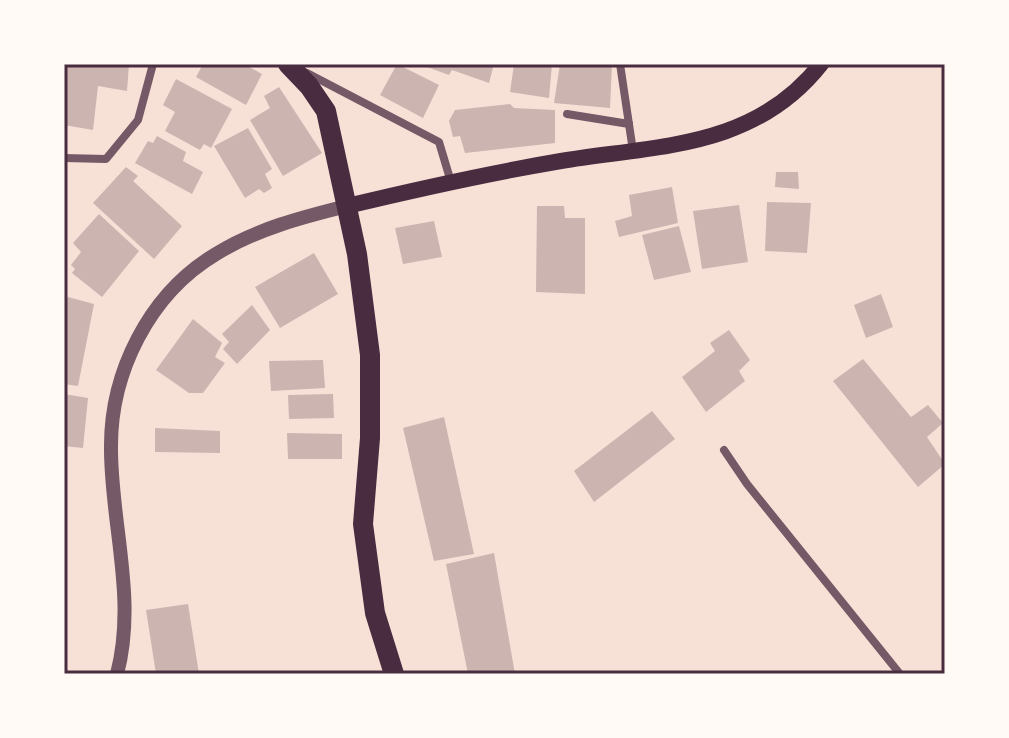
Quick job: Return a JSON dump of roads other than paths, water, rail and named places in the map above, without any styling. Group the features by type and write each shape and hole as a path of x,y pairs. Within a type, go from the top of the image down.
{"main road":[{"path":"347,206 451,182 707,139 755,119 806,82 821,64"},
{"path":"290,65 326,111 347,206 370,355 370,438 363,524 367,568 375,613 394,674"}],"street":[{"path":"64,158 106,159 138,120 153,64"},
{"path":"620,64 633,152"},
{"path":"290,65 392,114 439,142 451,182"},
{"path":"567,114 629,124"},
{"path":"117,674 125,597 111,450 115,394 129,353 172,291 215,254 280,225 347,206"},
{"path":"724,450 747,484 900,674"}]}
